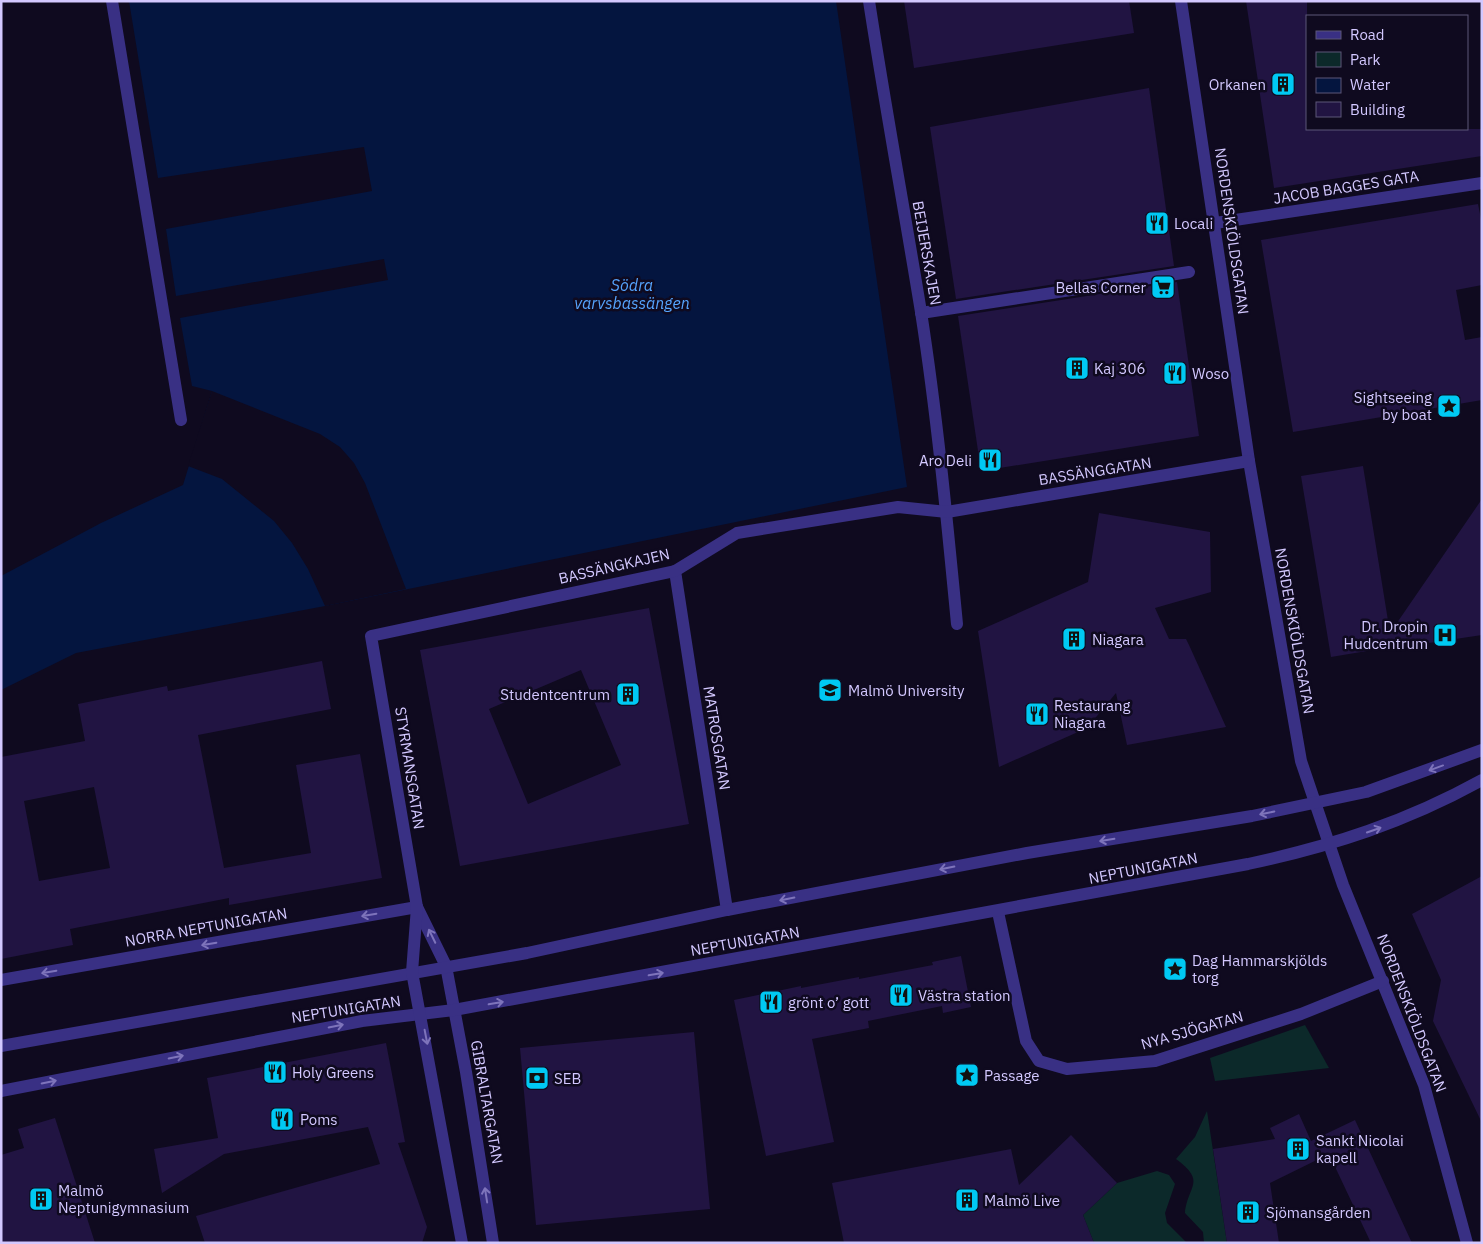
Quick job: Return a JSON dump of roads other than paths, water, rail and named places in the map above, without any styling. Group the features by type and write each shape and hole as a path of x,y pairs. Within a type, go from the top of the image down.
{"street":[{"path":"112,1 181,420"},
{"name":"BEIJERSKAJEN","path":"869,1 921,313 947,512 957,624"},
{"name":"NORDENSKIÖLDSGATAN","path":"1181,1 1249,461 1301,761 1328,845 1424,1085 1467,1243"},
{"name":"JACOB BAGGES GATA","path":"1215,223 1482,183"},
{"path":"921,313 1189,272"},
{"name":"BASSÄNGGATAN","path":"947,512 1249,461"},
{"name":"BASSÄNGKAJEN","path":"371,636 675,571 737,533 898,507 947,512"},
{"name":"MATROSGATAN","path":"675,571 727,910"},
{"name":"STYRMANSGATAN","path":"371,636 417,907 412,972"},
{"name":"NEPTUNIGATAN","path":"1,1046 527,953 727,910 1027,853 1248,817 1392,784 1482,750"},
{"name":"NEPTUNIGATAN","path":"1,1091 362,1021 454,1010 998,912 1248,864 1328,845 1378,829 1420,812 1482,780"},
{"name":"STYRMANSGATAN","path":"417,907 446,966"},
{"name":"NORRA NEPTUNIGATAN","path":"1,980 417,907"},
{"name":"NYA SJÖGATAN","path":"998,912 1026,1040 1039,1061 1067,1069 1155,1061 1301,1014 1382,981"},
{"name":"GIBRALTARGATAN","path":"446,966 466,1072 494,1243"},
{"path":"412,972 462,1243"}],"water":[{"name":"Södra varvsbassängen","path":"129,1 836,1 907,487 325,606 76,653 1,690 1,576 101,523 183,485 212,391 192,386 180,318 388,280 384,259 176,296 166,229 372,191 364,147 158,178"}],"place":[{"name":"Orkanen","path":"1283,84"},
{"name":"Locali","path":"1157,223"},
{"name":"Bellas Corner","path":"1163,287"},
{"name":"Kaj 306","path":"1077,368"},
{"name":"Woso","path":"1175,373"},
{"name":"Sightseeing by boat","path":"1449,406"},
{"name":"Aro Deli","path":"990,460"},
{"name":"Dr. Dropin Hudcentrum","path":"1445,635"},
{"name":"Niagara","path":"1074,639"},
{"name":"Malmö University","path":"830,690"},
{"name":"Studentcentrum","path":"628,694"},
{"name":"Restaurang Niagara","path":"1037,714"},
{"name":"Dag Hammarskjölds torg","path":"1175,969"},
{"name":"Västra station","path":"901,995"},
{"name":"grönt o’ gott","path":"771,1002"},
{"name":"Holy Greens","path":"275,1072"},
{"name":"Passage","path":"967,1075"},
{"name":"SEB","path":"537,1078"},
{"name":"Poms","path":"282,1119"},
{"name":"Sankt Nicolai kapell","path":"1298,1149"},
{"name":"Malmö Neptunigymnasium","path":"41,1199"},
{"name":"Malmö Live","path":"967,1200"},
{"name":"Sjömansgården","path":"1248,1212"}]}
